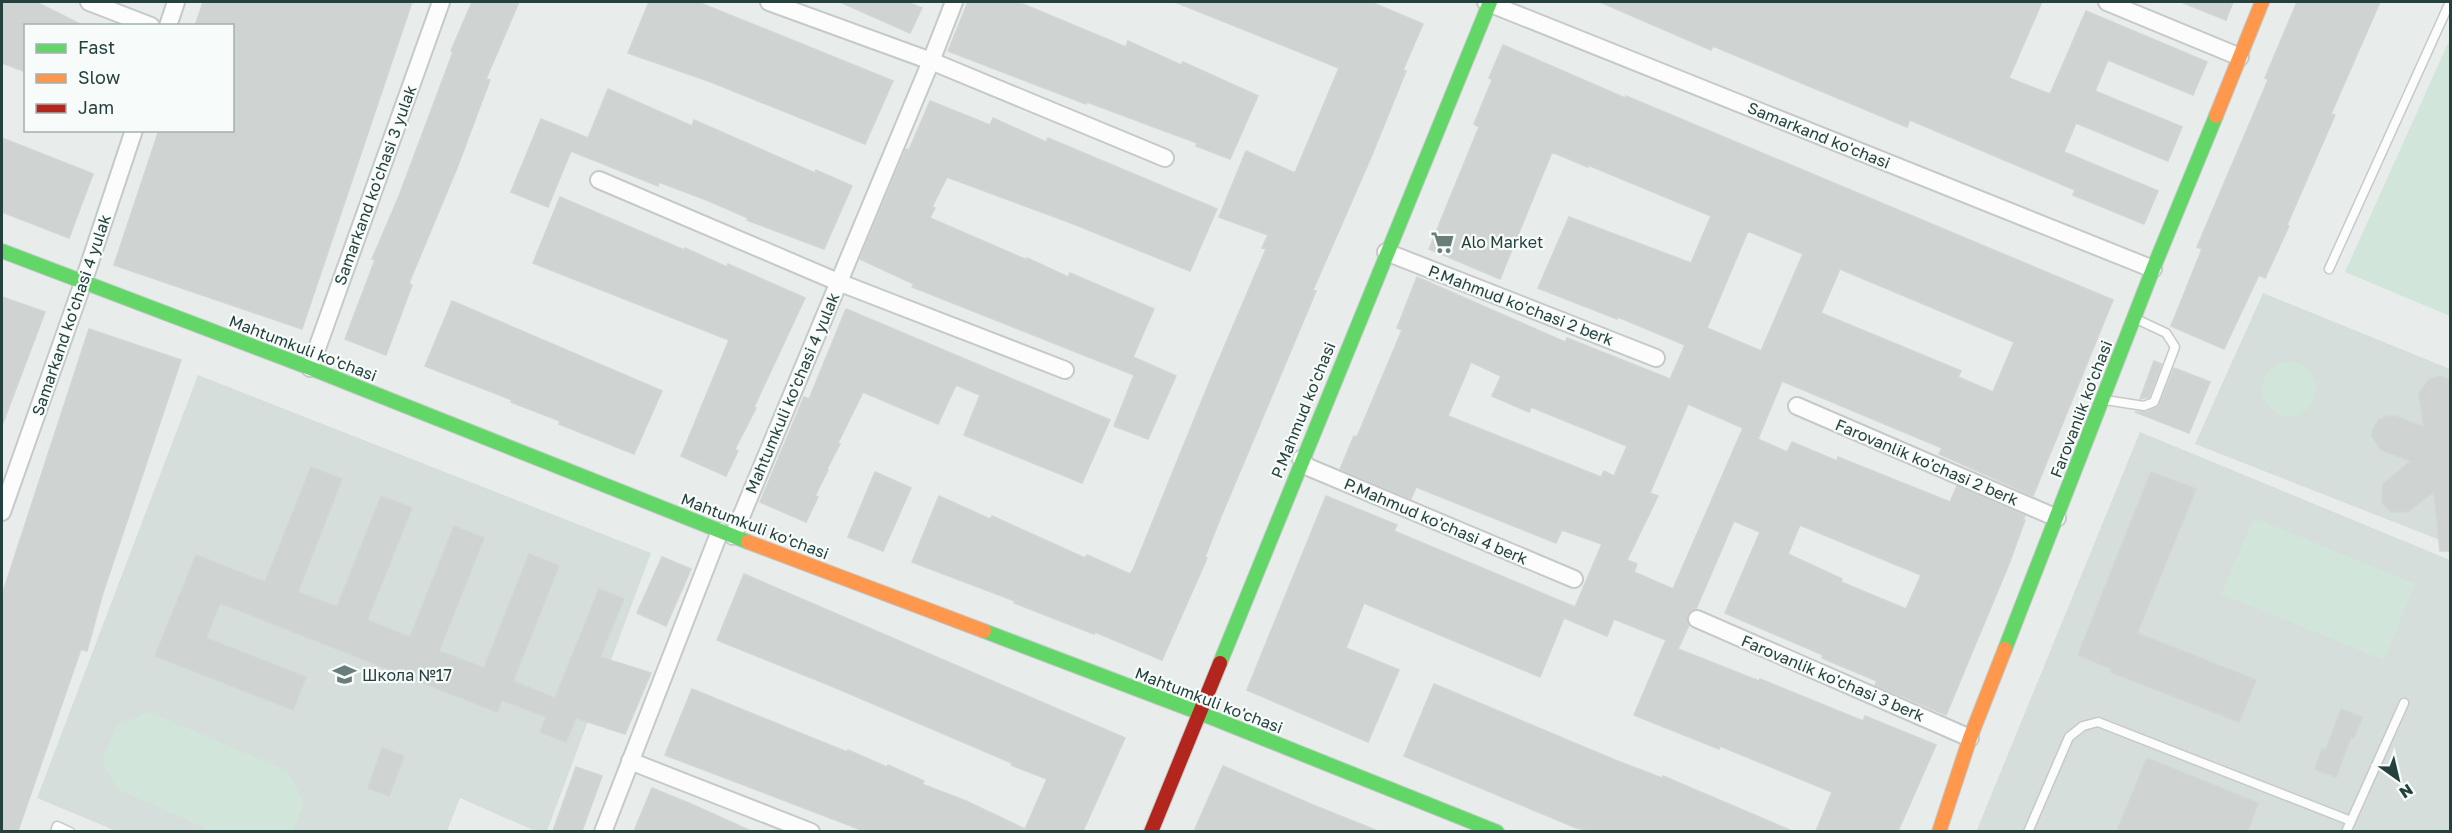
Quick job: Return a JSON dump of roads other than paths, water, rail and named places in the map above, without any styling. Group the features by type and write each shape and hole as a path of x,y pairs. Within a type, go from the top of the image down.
{"street":[{"path":"89,2 146,24"},
{"path":"169,24 176,2"},
{"name":"Samarkand ko'chasi 3 yulak","path":"310,368 441,2"},
{"path":"769,2 931,61 1165,158"},
{"name":"Mahtumkuli ko'chasi 4 yulak","path":"603,831 630,761 726,534 838,282 954,2"},
{"name":"P.Mahmud ko'chasi","path":"1150,831 1488,2"},
{"name":"Samarkand ko'chasi","path":"1488,2 2153,269"},
{"path":"2107,2 2240,57"},
{"name":"Farovanlik ko'chasi","path":"1939,831 1970,738 2153,269 2262,2"},
{"name":"Samarkand ko'chasi 4 yulak","path":"3,502 84,280 133,132"},
{"name":"Mahtumkuli ko'chasi 4 yulak","path":"599,180 838,282 1065,370"},
{"name":"Mahtumkuli ko'chasi","path":"2,251 84,280 726,534 1200,713 1497,831"},
{"name":"P.Mahmud ko'chasi 2 berk","path":"1386,252 1656,358"},
{"name":"Farovanlik ko'chasi 2 berk","path":"1797,406 2057,518"},
{"name":"P.Mahmud ko'chasi 4 berk","path":"1301,459 1308,467 1574,579"},
{"name":"Farovanlik ko'chasi 3 berk","path":"1697,619 1970,738"},
{"path":"630,761 811,831"}],"lane":[{"path":"2329,269 2450,2"},
{"path":"2103,400 2144,406 2154,402 2163,380 2175,347 2166,333 2134,318"},
{"path":"2346,831 2404,703"},
{"path":"2028,831 2069,736 2083,726 2098,722 2351,821"},
{"path":"55,831 57,826 70,831"}],"place":[{"name":"Alo Market","path":"1443,242"},
{"name":"Школа №17","path":"344,675"}]}
